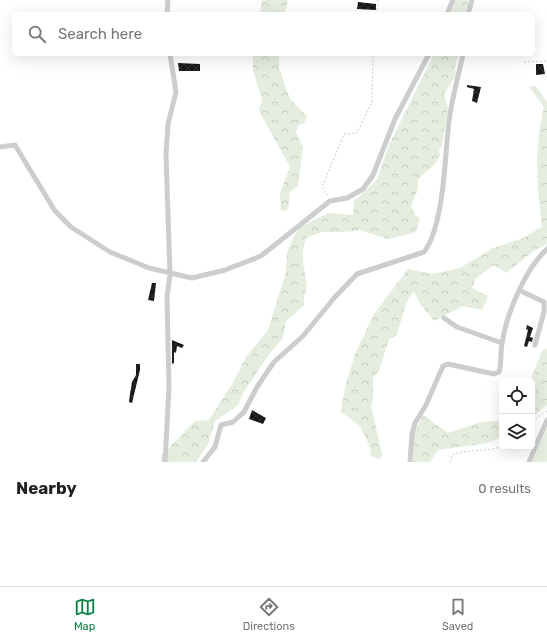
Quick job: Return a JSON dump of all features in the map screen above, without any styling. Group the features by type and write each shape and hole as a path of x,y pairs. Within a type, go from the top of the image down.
{"street":[{"path":"167,12 168,0"},
{"path":"448,12 453,0"},
{"path":"469,12 472,0"},
{"path":"165,462 169,388 167,297 170,275 166,154 168,124 176,92 170,56"},
{"path":"0,147 15,146 56,211 71,227 110,252 170,275 192,278 225,270 261,256 292,233 314,212 330,201 347,198 363,189 374,175 395,119 428,56"},
{"path":"203,462 215,447 221,426 233,422 244,412 256,387 274,362 303,336 335,297 357,274 424,252 431,243 444,177 448,128 462,56"},
{"path":"410,462 412,434 415,423 426,405 443,366 448,364 494,374 498,372 501,366 502,343 519,290 540,256 547,249"},
{"path":"519,290 544,302 544,312 535,345"},
{"path":"444,318 457,327 502,343"},
{"path":"529,462 547,420"}],"path":[{"path":"377,12 378,0"},
{"path":"330,201 322,187 344,134 357,133 372,102 373,56"},
{"path":"524,62 547,61"},
{"path":"535,419 547,411"},
{"path":"450,462 452,455 461,451 491,449 499,447"}],"green space":[{"path":"262,0 288,0 285,12 260,12"},
{"path":"456,0 469,0 466,12 451,12"},
{"path":"253,56 279,56 279,68 290,99 307,116 305,123 298,125 296,132 303,147 298,186 290,192 288,210 281,211 280,193 290,167 259,111 262,100 253,70"},
{"path":"433,56 458,56 455,67 456,76 444,94 448,108 442,145 439,150 440,155 435,164 418,179 418,189 411,206 415,215 420,218 416,232 389,239 359,230 346,232 321,232 306,238 302,255 307,286 304,305 286,321 283,338 270,353 243,393 238,405 215,421 208,444 196,462 161,462 161,456 195,421 209,420 234,381 246,357 268,330 286,272 287,253 293,238 300,227 328,213 353,215 354,201 377,180 389,145"},
{"path":"536,86 547,102 547,244 535,250 506,273 494,265 476,278 472,288 488,296 482,310 463,306 434,321 419,302 414,291 406,303 397,335 389,339 379,371 373,378 373,399 371,405 382,455 380,459 370,456 371,449 360,426 341,412 341,408 355,354 374,314 408,269 432,274 460,268 493,248 523,238 542,227 537,167 539,137 544,107 529,87"},
{"path":"547,348 547,405 535,415 535,378 531,378 542,351"},
{"path":"423,415 448,433 482,422 499,420 499,438 488,443 438,450 430,462 413,462 414,434"},
{"path":"547,428 547,462 532,462"}],"building":[{"path":"358,2 376,4 376,10 357,9"},
{"path":"178,63 200,64 200,71 179,71"},
{"path":"536,64 543,64 545,74 536,75"},
{"path":"467,85 481,87 477,103 472,101 474,89 467,87"},
{"path":"152,283 156,283 154,301 148,300"},
{"path":"527,325 533,328 530,337 533,338 532,342 529,341 527,347 524,346 528,330 526,329"},
{"path":"172,340 184,345 182,348 177,346 176,353 174,352 174,363 172,364"},
{"path":"136,364 140,364 140,370 132,403 129,402 132,382 136,375"},
{"path":"252,410 266,418 263,424 249,419"}]}
